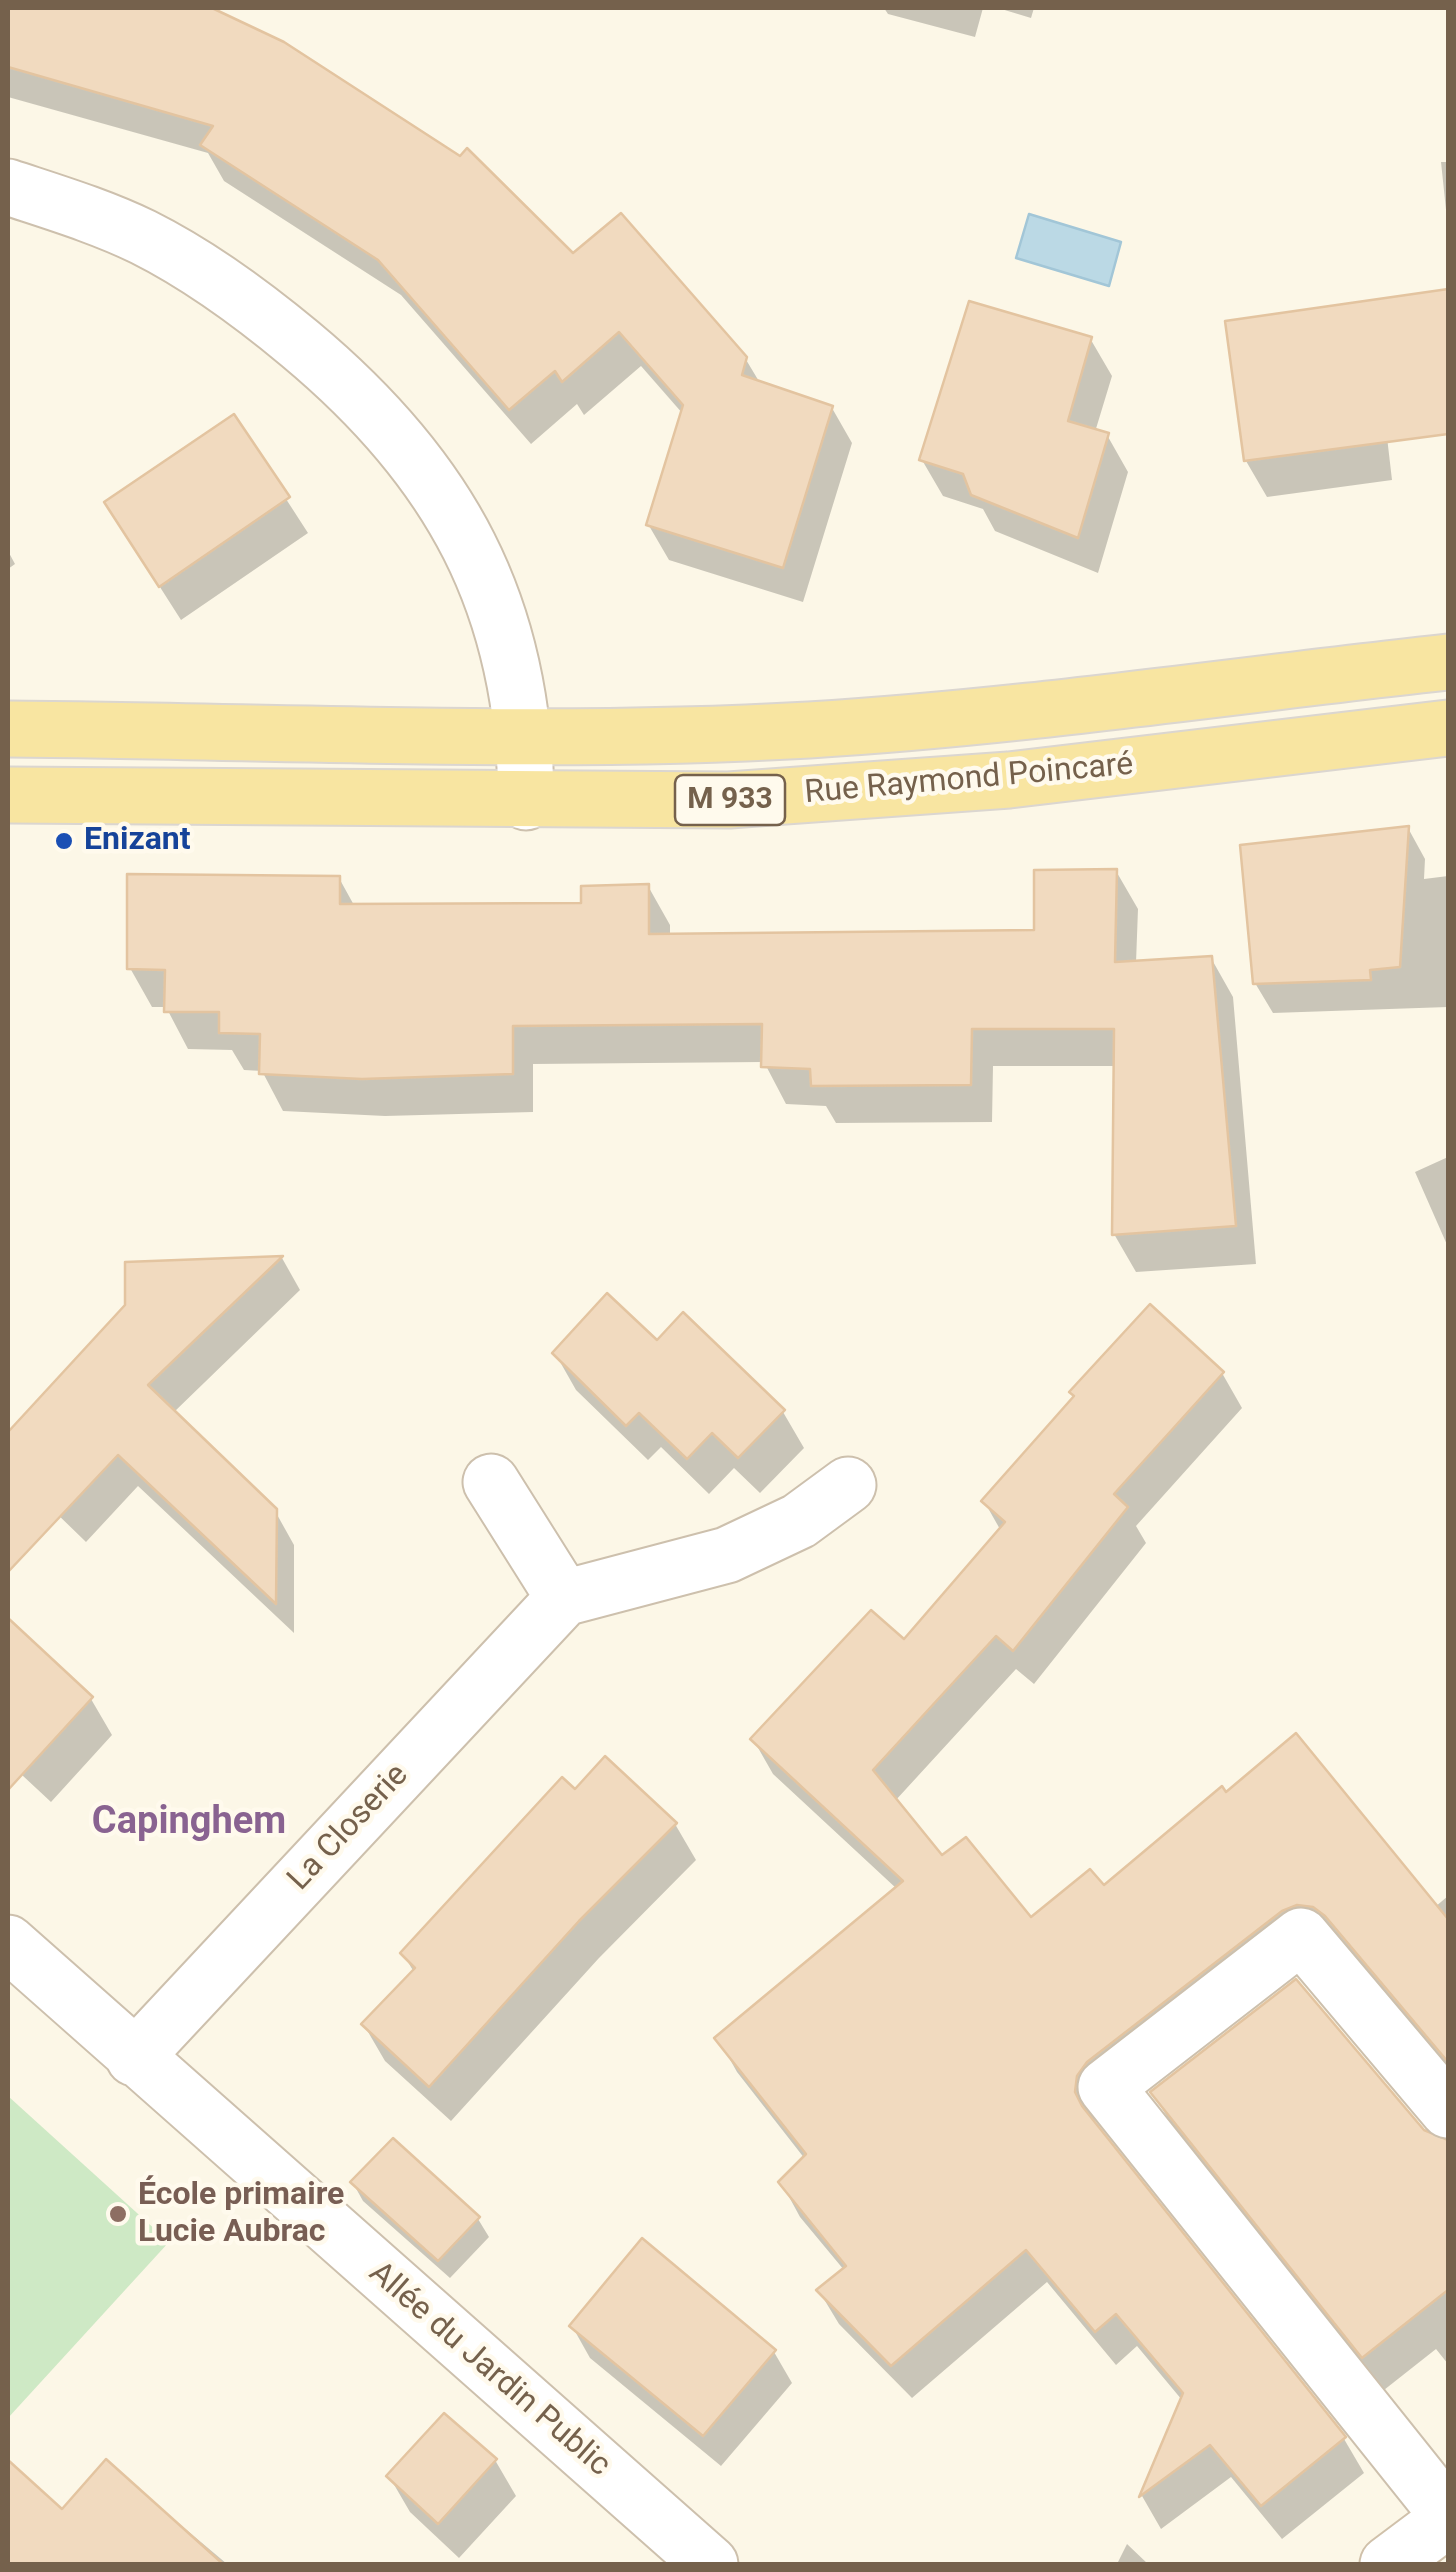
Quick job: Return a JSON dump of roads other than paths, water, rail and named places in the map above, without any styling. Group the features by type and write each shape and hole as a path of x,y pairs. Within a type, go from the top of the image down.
{"main road":[{"name":"Rue Raymond Poincaré","path":"8,729 657,736 868,725 1448,662"},
{"name":"Rue Raymond Poincaré","path":"8,795 526,802 729,800 888,790 1448,728"}],"street":[{"path":"8,187 143,237 210,277 340,378 391,429 436,488 476,554 511,651 524,735 526,802"},
{"path":"491,1482 564,1598 727,1555 799,1521 848,1485"},
{"name":"La Closerie","path":"134,2058 564,1598"},
{"path":"1388,2564 1448,2517 1106,2087 1301,1936 1448,2110"},
{"name":"Allée du Jardin Public","path":"8,1944 710,2564"}],"water":[{"path":"1029,214 1121,242 1109,286 1016,258"}],"place":[{"name":"Enizant","path":"64,841"},
{"name":"École primaire Lucie Aubrac","path":"118,2214"}],"district":[{"name":"Capinghem","path":"189,1823"}]}
